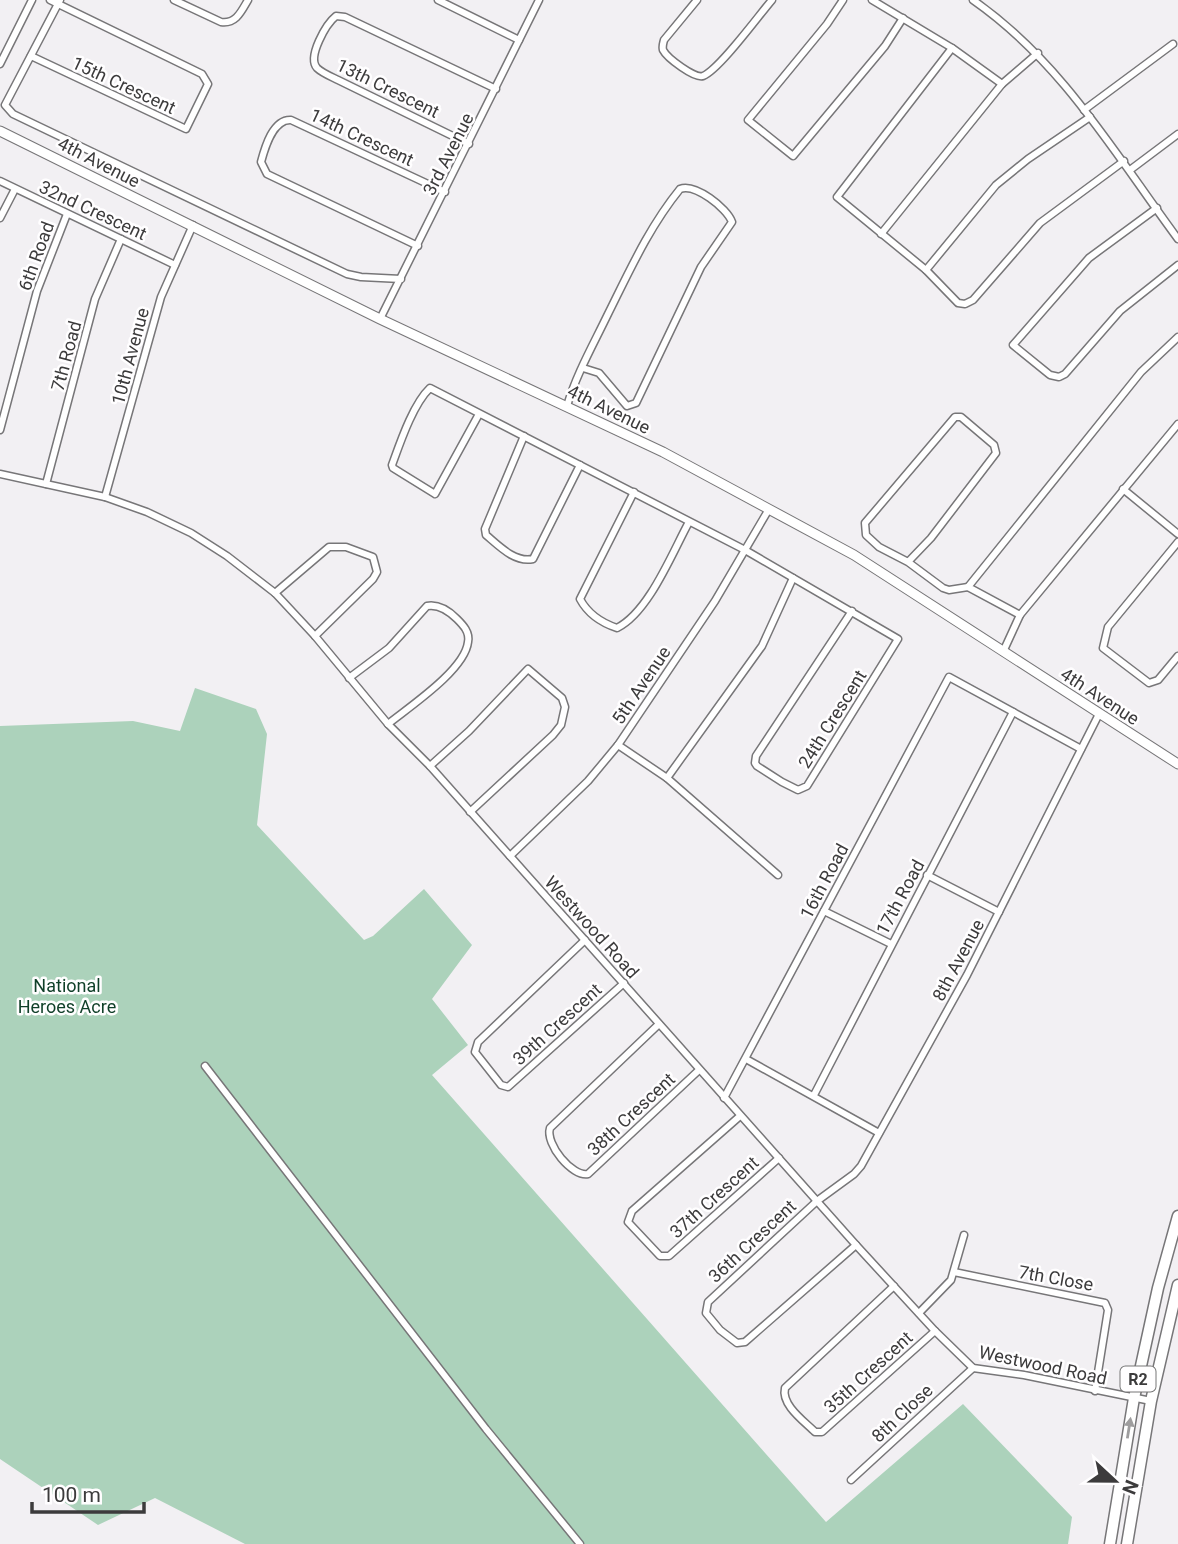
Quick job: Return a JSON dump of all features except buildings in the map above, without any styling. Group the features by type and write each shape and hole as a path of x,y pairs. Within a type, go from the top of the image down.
{"highway":[{"name":"R2","path":"1110,1544 1134,1398 1158,1288 1178,1216"},
{"name":"R2","path":"1127,1544 1151,1401 1177,1290"},
{"path":"1164,1342 1178,1322"}],"street":[{"path":"0,64 32,0"},
{"name":"15th Crescent","path":"31,56 186,129 208,83 202,74 59,2 50,0"},
{"path":"174,0 221,22 229,23 235,20 248,0"},
{"path":"438,0 519,40"},
{"name":"3rd Avenue","path":"380,319 539,0"},
{"path":"697,0 662,46 671,59 697,77 716,65 772,0"},
{"path":"844,0 748,120 793,156 885,46 903,18"},
{"path":"872,0 952,48 1002,85"},
{"path":"973,0 1005,23 1038,53 1124,161 1176,231 1178,239"},
{"path":"59,2 3,104 13,114 347,274 401,279"},
{"name":"13th Crescent","path":"469,144 317,68 315,53 328,22 336,16 345,17 496,89"},
{"path":"1084,110 1173,44"},
{"path":"952,48 837,197 926,270 958,303 965,304 973,300 1040,223 1124,161"},
{"path":"881,234 1002,85 1038,53"},
{"path":"926,270 996,185 1028,159 1090,117"},
{"name":"14th Crescent","path":"418,246 267,174 261,162 268,141 279,124 284,120 291,120 445,192"},
{"name":"4th Avenue","path":"0,131 380,319 663,452 854,555 1178,764"},
{"path":"1130,170 1178,134"},
{"name":"32nd Crescent","path":"0,181 175,265"},
{"path":"0,218 15,188"},
{"path":"567,406 583,368 639,250 661,213 680,189 695,188 728,214 731,226 710,251 697,275 636,403 626,406 598,373 583,368"},
{"path":"1157,208 1089,258 1013,345 1050,375 1059,377 1065,374 1120,311 1178,265"},
{"name":"6th Road","path":"0,430 37,291 67,214"},
{"name":"10th Avenue","path":"106,497 161,297 193,225"},
{"name":"7th Road","path":"46,484 95,299 121,239"},
{"path":"968,587 1141,372 1178,337"},
{"path":"479,414 435,494 403,475 392,464 421,399 430,388 746,550 852,611"},
{"path":"908,562 931,538 996,453 994,445 961,417 955,417 865,523 866,535 879,547 908,562 943,588 949,590 968,587 1020,615"},
{"path":"1003,652 1020,615 1178,424"},
{"path":"524,436 485,529 486,535 517,558 526,561 533,559 580,465"},
{"name":"Westwood Road","path":"0,474 106,497 147,512 191,533 228,556 275,593 388,724 430,766 856,1245 935,1331 973,1367 1151,1401"},
{"path":"1123,489 1178,534"},
{"path":"634,492 580,599 591,614 608,625 617,628 630,621 647,598 689,522"},
{"name":"5th Avenue","path":"510,856 588,781 618,745 715,601 769,509"},
{"path":"1178,542 1108,627 1102,643 1103,648 1149,683 1158,681 1178,656"},
{"path":"275,593 329,547 346,547 373,557 377,572 373,579 314,636"},
{"path":"667,778 762,646 793,578"},
{"path":"349,677 389,648 427,606 444,609 467,630 469,642 465,653 452,670 388,724"},
{"name":"24th Crescent","path":"852,611 898,639 807,786 798,790 757,766 757,753 852,611"},
{"path":"430,766 469,732 528,669 562,698 564,716 553,735 470,811"},
{"name":"16th Road","path":"724,1098 949,677 1013,712"},
{"path":"1013,712 1082,749"},
{"name":"17th Road","path":"814,1095 1013,712"},
{"name":"8th Avenue","path":"817,1200 858,1171 967,975 1099,714"},
{"path":"618,745 667,778 778,875"},
{"path":"927,875 999,912"},
{"path":"824,911 891,944"},
{"name":"39th Crescent","path":"585,940 478,1042 475,1052 501,1085 508,1087 624,983"},
{"name":"38th Crescent","path":"659,1024 550,1128 548,1134 551,1141 565,1162 578,1173 588,1174 699,1070"},
{"path":"746,1059 879,1133"},
{"path":"205,1066 486,1429 580,1544"},
{"name":"37th Crescent","path":"740,1116 632,1211 628,1222 637,1234 660,1256 670,1256 779,1158"},
{"name":"36th Crescent","path":"817,1200 708,1301 706,1313 713,1322 737,1343 745,1342 856,1245"},
{"path":"919,1313 951,1280 964,1235"},
{"name":"7th Close","path":"954,1272 1105,1303 1108,1310 1095,1391"},
{"name":"35th Crescent","path":"894,1286 785,1388 784,1397 789,1405 815,1433 822,1432 935,1331"},
{"path":"1158,1288 1177,1290"},
{"name":"8th Close","path":"850,1480 973,1367"}],"green space":[{"name":"National Heroes Acre","path":"195,688 256,709 267,734 257,825 364,940 373,936 424,889 472,945 432,999 468,1045 432,1075 826,1522 963,1404 1072,1517 1068,1544 245,1544 155,1498 98,1525 0,1459 0,726 133,721 180,731"}]}
